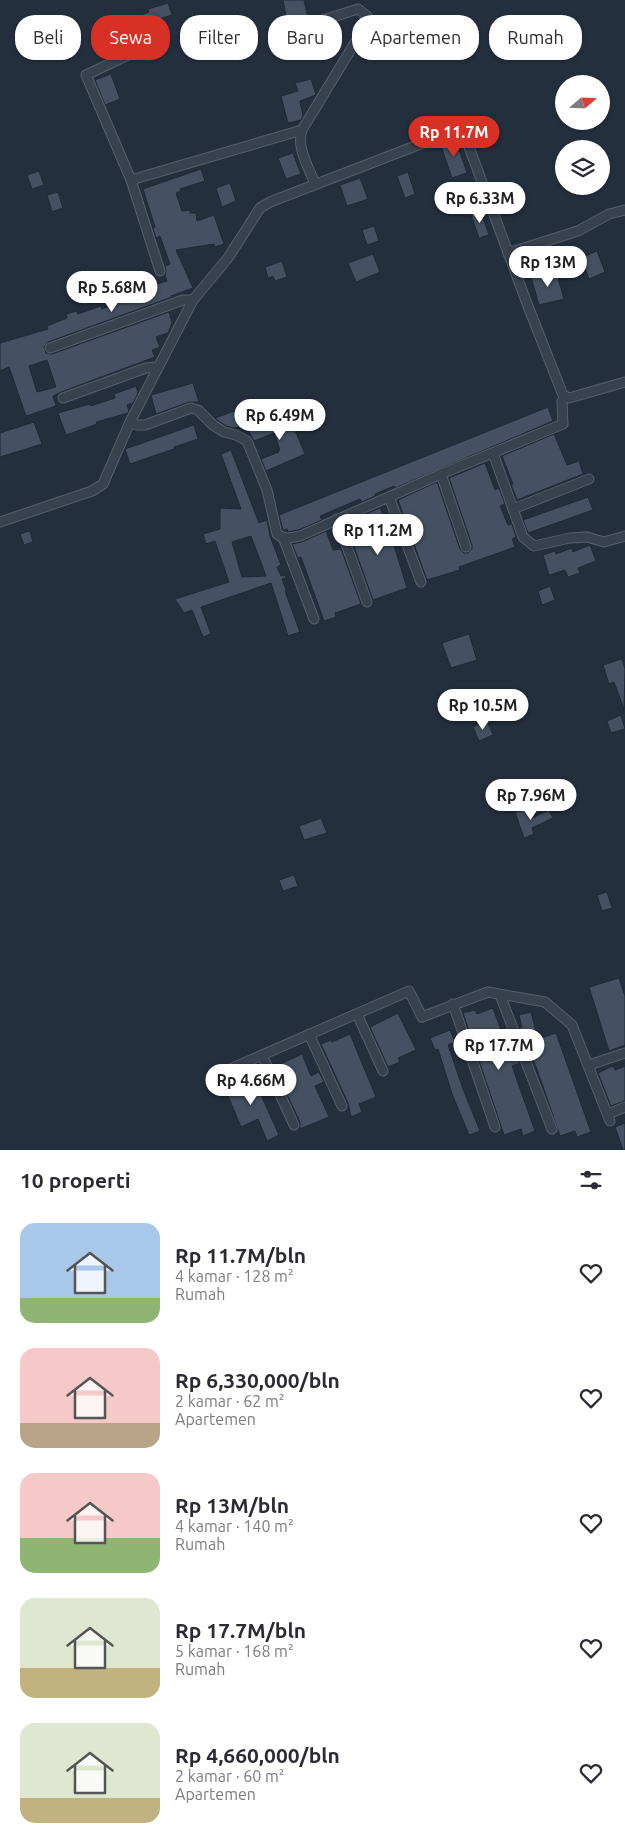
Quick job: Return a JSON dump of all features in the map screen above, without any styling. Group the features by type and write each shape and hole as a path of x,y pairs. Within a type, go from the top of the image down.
{"street":[{"path":"316,184 301,146 300,137 302,130 368,21 364,12 358,9 339,15"},
{"path":"118,60 86,75 131,180 160,271"},
{"path":"0,522 98,488 103,484 114,463 130,422 193,300 228,258 260,208 270,202 462,128 508,253 565,397"},
{"path":"131,180 302,130"},
{"path":"508,253 578,231 610,214 625,210"},
{"path":"50,348 182,300 193,300"},
{"path":"63,398 146,368 157,367"},
{"path":"565,397 580,395 625,382"},
{"path":"130,422 137,425 145,425 191,408 198,410 213,425 224,432 243,438 250,447 267,490 278,534 291,538 300,536 563,424 562,401 565,397"},
{"path":"493,453 523,537 534,546 570,538 587,537 604,542 625,536"},
{"path":"442,474 466,547"},
{"path":"513,509 589,479"},
{"path":"389,497 421,582"},
{"path":"337,519 367,602"},
{"path":"283,537 314,619"},
{"path":"214,1076 409,991 422,1016 488,992 545,1002 572,1025 609,1118 625,1107"},
{"path":"500,995 552,1129"},
{"path":"453,1004 495,1127"},
{"path":"357,1014 383,1071"},
{"path":"309,1034 342,1106"},
{"path":"589,1065 625,1054"},
{"path":"262,1055 294,1125"}],"building":[{"path":"283,0 304,0 307,15 286,15"},
{"path":"168,3 172,15 142,15 149,12 148,9"},
{"path":"111,74 120,99 105,105 95,80"},
{"path":"311,79 316,95 300,101 303,116 301,120 288,123 281,96 298,91 295,83"},
{"path":"455,138 467,173 452,178 440,143"},
{"path":"293,153 301,174 286,179 278,158"},
{"path":"201,169 205,181 180,189 181,191 176,193 182,211 190,210 190,213 196,213 197,221 214,215 224,244 215,247 214,244 176,250 193,288 48,342 44,347 46,353 52,354 169,312 172,323 168,333 156,337 160,347 152,350 155,357 61,392 53,396 56,406 26,416 9,367 0,371 0,343 48,329 47,326 67,318 66,314 77,311 78,314 101,306 102,309 124,301 122,294 167,281 165,266 170,264 160,236 156,238 153,228 155,227 143,189","holes":["47,360 56,387 37,392 29,366"]},
{"path":"39,171 44,185 32,189 27,175"},
{"path":"408,172 415,194 405,198 397,176"},
{"path":"360,178 368,199 347,206 340,185"},
{"path":"230,183 236,201 222,207 216,188"},
{"path":"58,192 63,208 52,212 47,195"},
{"path":"480,209 489,235 479,238 470,212"},
{"path":"374,226 379,241 367,245 362,230"},
{"path":"597,251 605,272 589,279 581,258"},
{"path":"373,254 380,272 356,282 348,263"},
{"path":"282,261 287,277 275,281 273,276 268,278 265,267"},
{"path":"556,271 564,299 539,305 531,277"},
{"path":"193,383 199,402 189,402 156,414 151,395"},
{"path":"136,386 138,393 133,403 127,405 128,413 96,422 97,424 66,435 58,413 90,404 91,406 115,398 114,394"},
{"path":"548,407 553,421 395,488 394,486 375,494 375,496 362,502 360,499 320,516 322,520 298,530 288,532 287,529 283,530 279,515"},
{"path":"237,410 243,426 235,428 226,426 215,418"},
{"path":"290,413 305,454 266,471 261,459 280,450 274,433 254,441 248,430"},
{"path":"34,422 42,444 0,457 0,433"},
{"path":"194,425 198,439 130,464 125,449"},
{"path":"554,434 567,465 579,461 583,474 517,500 502,456"},
{"path":"231,450 259,523 267,520 270,536 281,565 277,567 281,576 285,575 286,578 282,579 285,591 300,632 288,636 271,583 201,607 211,634 203,637 192,610 184,613 175,599 229,582 215,541 206,544 203,534 220,529 220,508 241,509 221,454","holes":["251,536 266,576 242,577 232,542"]},
{"path":"485,463 495,490 499,488 505,504 500,506 508,525 512,524 516,537 512,539 515,547 459,567 460,570 427,580 398,500 437,482 460,549 464,553 468,553 472,549 472,545 449,478"},
{"path":"588,497 593,510 528,533 523,520"},
{"path":"380,508 389,529 407,588 373,600 353,544 356,543 351,529 370,522 366,514"},
{"path":"30,531 33,542 24,545 20,534"},
{"path":"326,531 333,550 341,549 361,604 335,613 336,617 324,621 301,557 298,558 292,544 302,542"},
{"path":"590,545 596,561 578,568 580,573 568,577 565,570 549,575 543,555 555,551 556,554 572,548 573,552"},
{"path":"550,586 555,600 542,605 538,591"},
{"path":"469,634 477,660 451,668 442,643"},
{"path":"622,659 625,669 624,709 614,682 609,684 603,665"},
{"path":"621,715 625,729 611,733 607,721"},
{"path":"487,721 493,735 479,741 473,727"},
{"path":"527,808 530,819 549,810 553,818 532,828 534,834 524,838 515,812"},
{"path":"321,818 327,833 304,840 299,826"},
{"path":"294,875 298,886 283,891 279,880"},
{"path":"607,892 612,908 602,911 597,895"},
{"path":"619,978 625,996 625,1045 609,1051 589,987"},
{"path":"493,1008 502,1033 507,1032 520,1063 512,1066 535,1131 523,1136 521,1129 504,1135 463,1013 475,1010 477,1014"},
{"path":"531,1012 538,1039 556,1033 591,1132 577,1137 575,1131 560,1136 537,1069 519,1028 522,1027 519,1015"},
{"path":"398,1013 416,1050 398,1058 400,1062 388,1067 370,1027"},
{"path":"450,1030 455,1042 448,1045 480,1131 469,1135 452,1094 438,1049 435,1050 430,1038"},
{"path":"350,1034 376,1097 359,1104 362,1112 351,1117 348,1103 321,1044 331,1040 332,1042"},
{"path":"302,1054 311,1076 319,1072 324,1082 315,1086 329,1117 300,1129 300,1122 274,1067"},
{"path":"613,1066 615,1070 625,1066 625,1101 611,1106 598,1073"},
{"path":"252,1075 279,1135 267,1141 258,1119 241,1127 224,1086 234,1081 235,1084"},
{"path":"625,1123 625,1150 623,1150 615,1127"}]}
